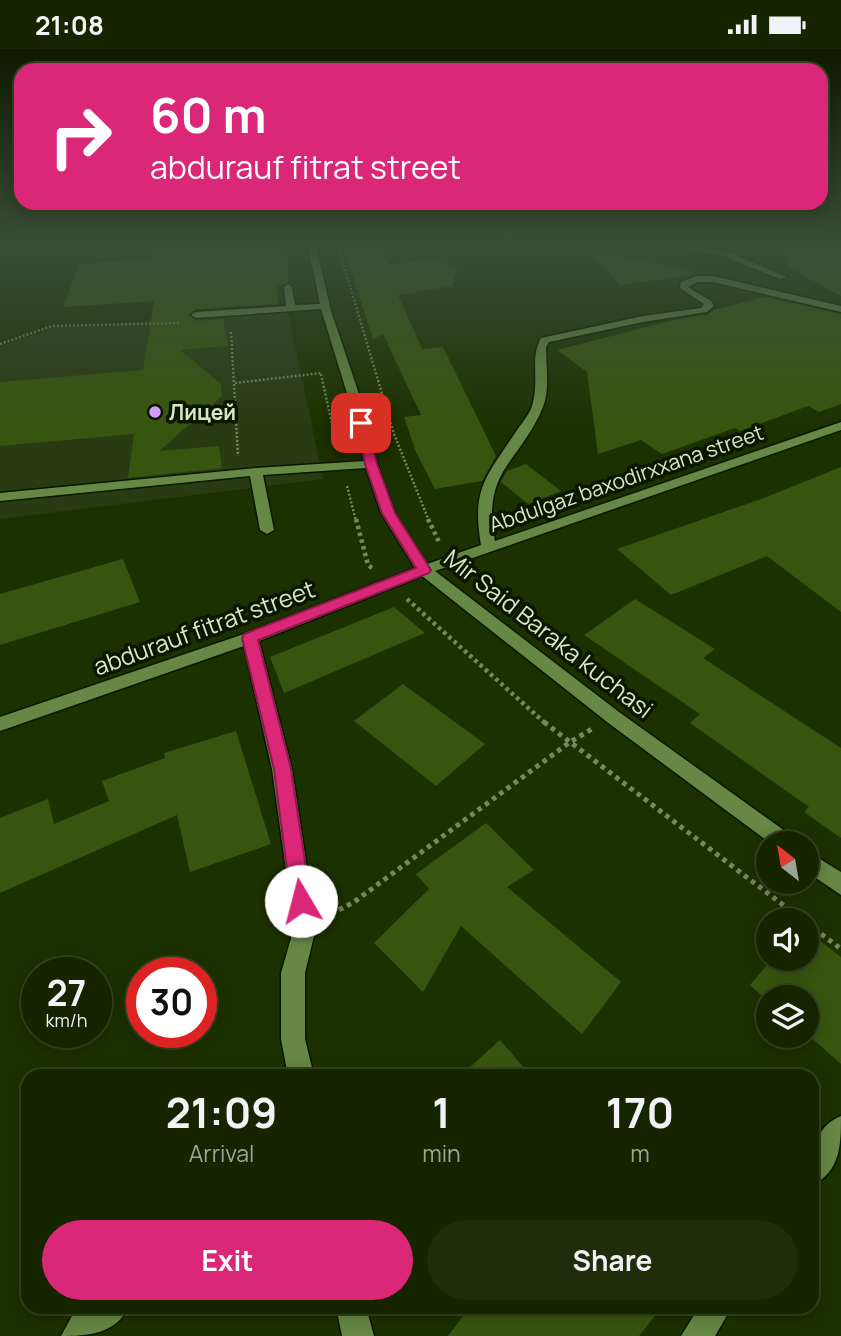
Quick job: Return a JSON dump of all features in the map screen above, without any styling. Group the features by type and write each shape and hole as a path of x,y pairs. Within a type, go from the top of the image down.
{"street":[{"path":"192,319 324,306"},
{"name":"Mir Said Baraka kuchasi","path":"325,306 388,513 424,570 613,717 769,831"},
{"path":"489,548 482,500 489,479 509,453 539,403 541,347 545,340 643,319 704,310 709,306"},
{"name":"Abdulgaz baxodirxxana street","path":"424,570 841,426"},
{"path":"0,497 371,464"},
{"path":"257,473 267,530"},
{"name":"abdurauf fitrat street","path":"0,724 250,638 424,570"},
{"path":"250,638 282,769 305,928 293,973 293,1039 299,1069"},
{"path":"819,869 841,885"},
{"path":"819,1161 841,1129"},
{"path":"77,1336 85,1323 101,1314"},
{"path":"353,1314 358,1336"},
{"path":"697,1336 712,1314"}],"path":[{"path":"355,306 383,402 423,511 449,562"},
{"path":"0,344 52,326 192,319"},
{"path":"226,328 232,333 239,474"},
{"path":"236,383 321,373"},
{"path":"305,928 354,902 570,742 613,717"},
{"path":"819,932 841,949"}],"shaded area":[{"name":"Лицей","path":"288,312 323,479 0,519 0,346 56,327"}],"building":[{"path":"153,306 244,306 196,309 189,314 196,321 223,319 228,346 180,350 221,384 222,396 159,451 219,446 222,468 128,478 134,434 0,446 0,382 143,370"},
{"path":"362,306 403,306 422,349 443,347 496,456 482,481 435,489 416,452 404,417 421,415 383,334 373,339"},
{"path":"729,306 805,306 841,314 841,404 819,412 808,406 740,431 735,428 662,454 641,440 598,454 587,372 557,350 678,319 707,315"},
{"path":"526,464 561,491 528,504 501,482 507,471"},
{"path":"841,467 841,612 767,556 671,595 617,549 764,498"},
{"path":"123,559 140,602 0,645 0,594"},
{"path":"635,599 715,649 703,658 841,748 841,838 804,812 809,807 690,723 700,714 584,635"},
{"path":"394,607 425,633 284,693 270,657"},
{"path":"403,684 485,744 436,786 354,721"},
{"path":"236,731 271,844 190,872 177,815 0,893 0,818 48,799 54,824 109,801 102,781 165,758 164,753"},
{"path":"486,823 534,870 507,887 621,982 582,1034 461,926 423,992 374,943 429,889 416,874"},
{"path":"819,940 841,957 841,1064 819,1045 819,985 756,985 756,990 750,985 762,971 819,971"},
{"path":"500,1040 525,1069 468,1069"},
{"path":"465,1314 656,1314 639,1336 448,1336"}],"place":[{"name":"Лицей","path":"155,412"}],"route":[{"path":"301,901 282,769 250,638 424,570 388,513 371,464 361,423"}]}
